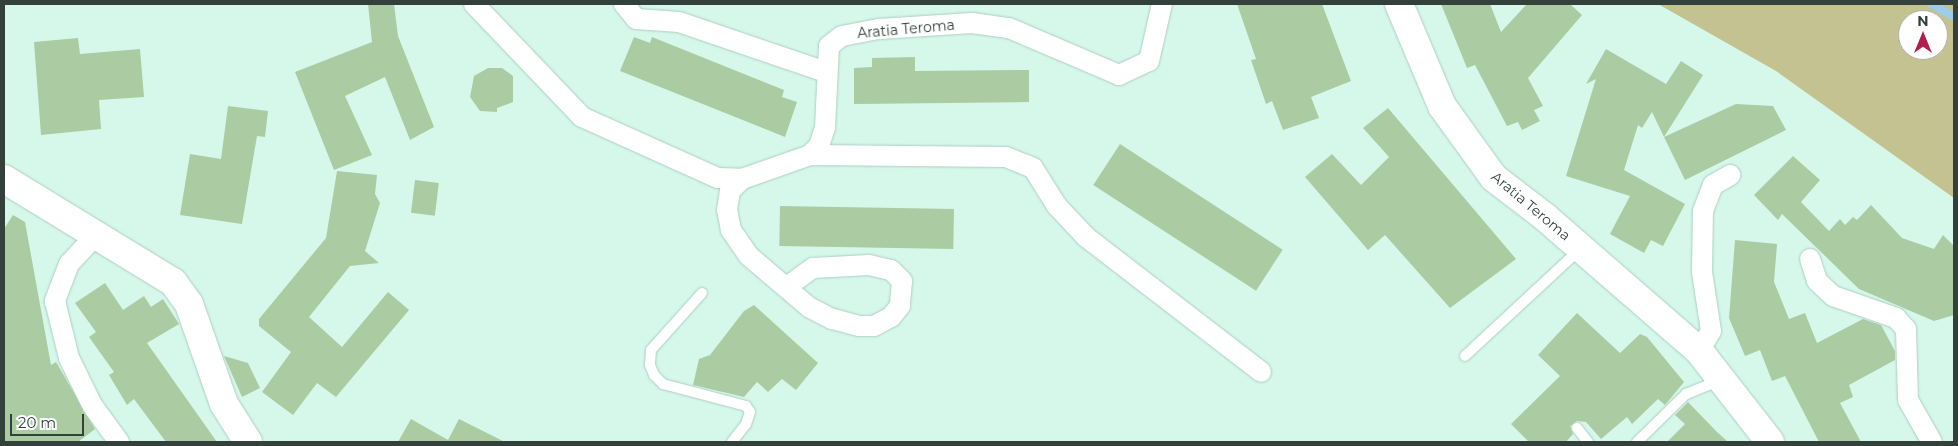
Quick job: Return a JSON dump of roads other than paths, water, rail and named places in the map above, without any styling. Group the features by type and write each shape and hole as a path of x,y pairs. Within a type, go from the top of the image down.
{"main road":[{"name":"Aratia Teroma","path":"1399,4 1442,106 1488,170 1699,351 1770,442"},
{"path":"4,179 173,282 189,304 224,404 248,442"}],"street":[{"path":"474,4 582,117 718,178 742,179 810,155 1006,157 1033,168 1057,206 1086,237 1261,372"},
{"path":"624,4 636,19 679,22 826,72"},
{"name":"Aratia Teroma","path":"810,155 819,146 825,128 826,72 829,46 842,36 879,29 972,23 1009,28 1119,74 1149,61 1162,4"},
{"path":"1699,351 1710,331 1702,272 1703,211 1713,185 1730,175"},
{"path":"742,179 730,191 727,210 731,230 750,256 788,286 810,308 859,326 874,326 891,317 900,306 903,292 902,281 891,270 869,265 813,268 788,286"},
{"path":"96,235 69,264 54,301 69,358 92,405 119,442"},
{"path":"1810,259 1817,282 1834,296 1896,318 1906,329 1908,400 1932,442"}],"lane":[{"name":"Aratia Teroma","path":"1465,356 1581,248"},
{"path":"702,293 651,350 650,365 654,375 663,384 746,406 750,412 746,424 732,442"},
{"path":"1637,442 1686,394 1722,379"},
{"path":"1577,428 1588,442"}],"waterway":[{"path":"1931,4 1954,17"}]}
